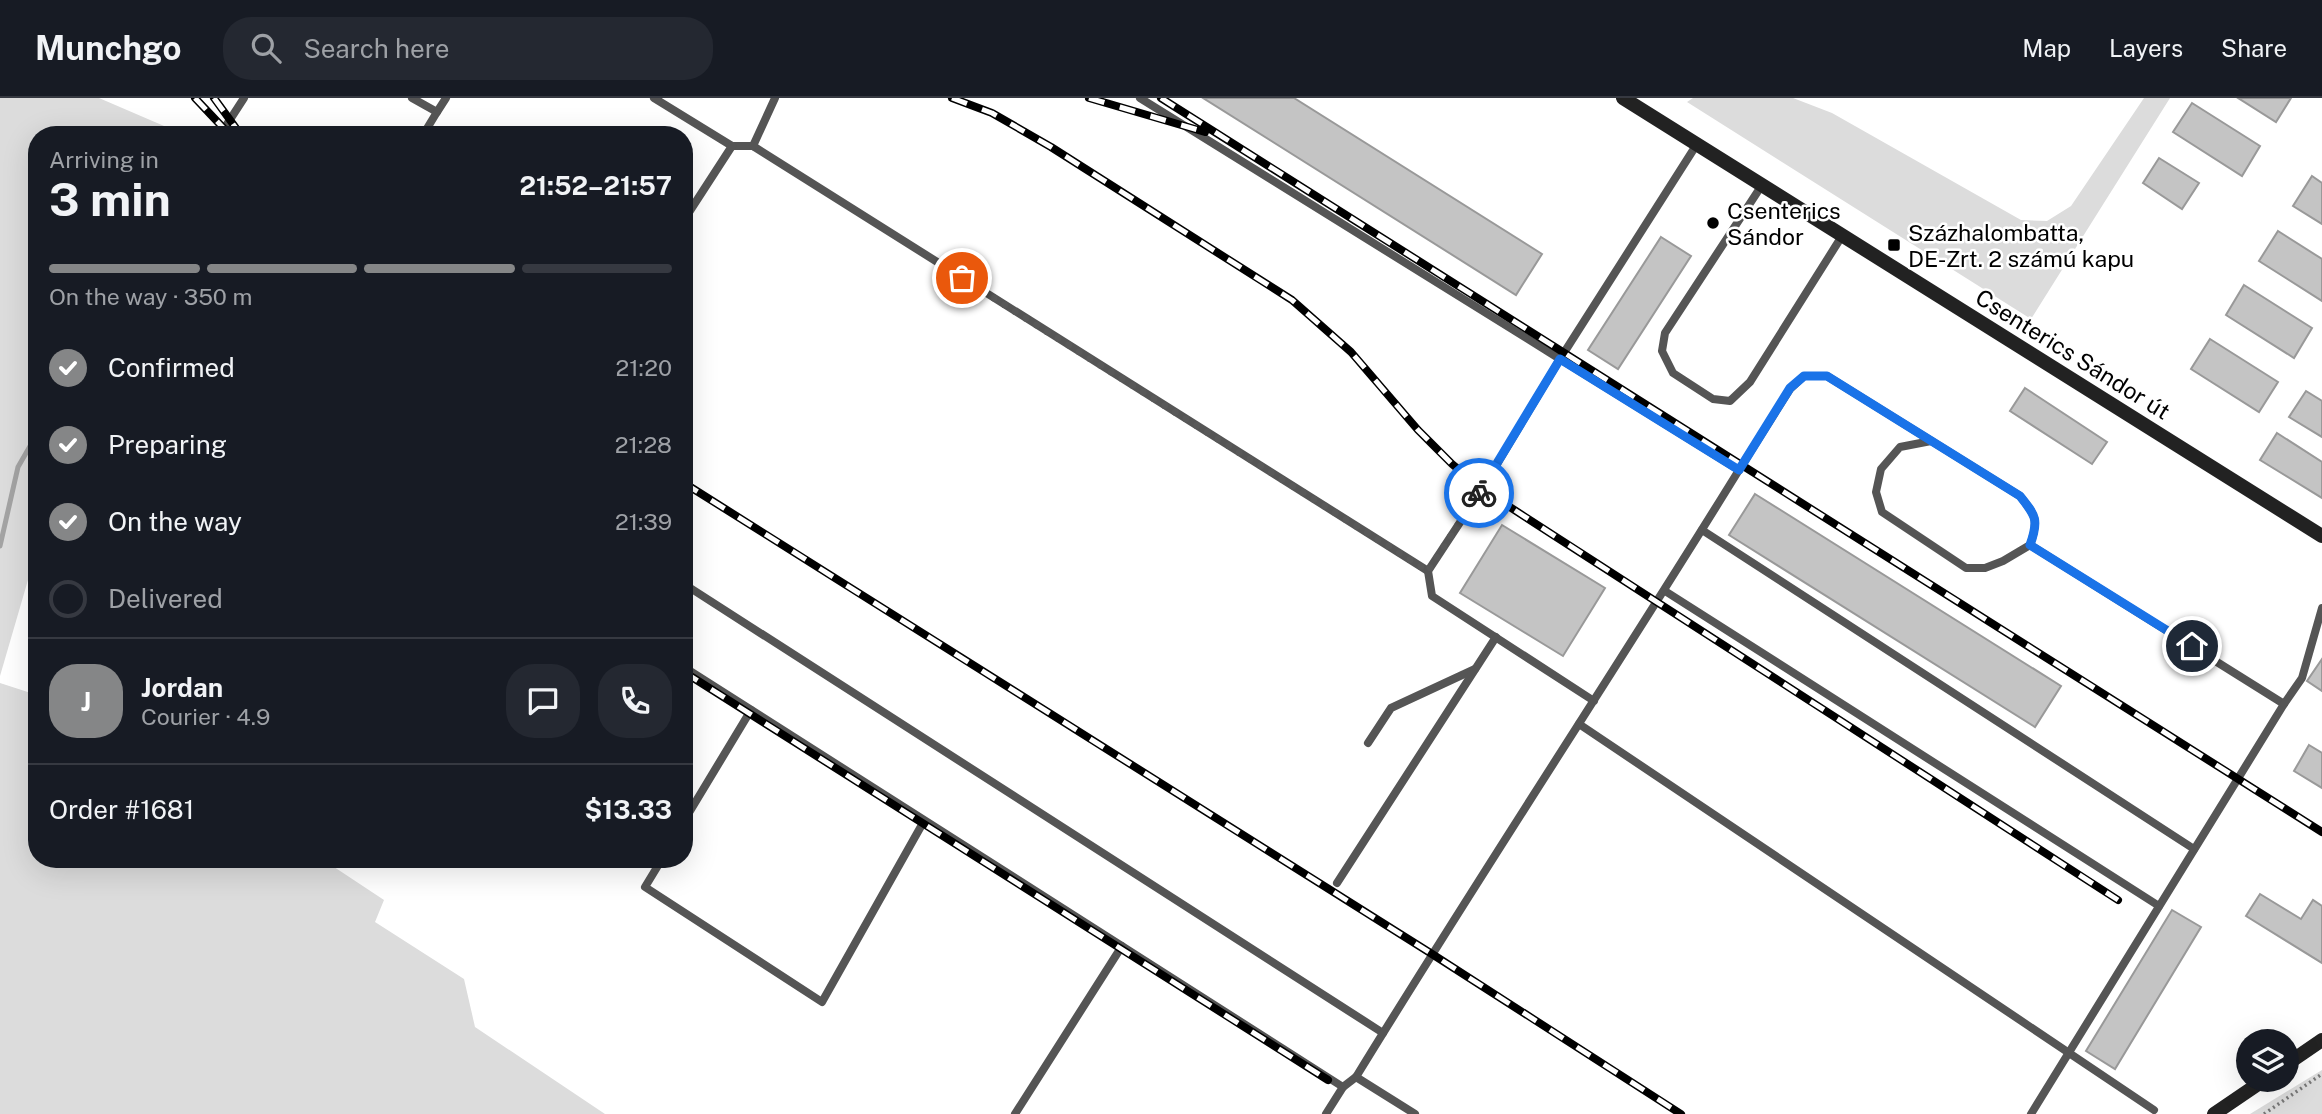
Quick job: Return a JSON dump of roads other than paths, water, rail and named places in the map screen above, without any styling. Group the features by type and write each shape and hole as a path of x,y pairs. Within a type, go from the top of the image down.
{"street":[{"name":"Csenterics Sándor út","path":"1623,98 2322,536"},
{"path":"2299,1056 2322,1040"},
{"path":"2214,1114 2246,1092"}],"lane":[{"path":"226,126 244,98"},
{"path":"412,98 437,112"},
{"path":"428,126 446,98"},
{"path":"654,98 732,146 753,146 1428,571"},
{"path":"753,146 775,98"},
{"path":"1140,98 1739,470"},
{"path":"1594,701 1432,596 1428,571 1697,145"},
{"path":"693,206 732,146"},
{"path":"1762,185 1665,333 1662,351 1673,373 1713,400 1730,401 1750,382 1842,236"},
{"path":"1326,1114 1343,1087 1356,1077 1790,388 1804,376 1827,376 1931,440 2020,496 2034,514 2036,527 2030,545 1985,568 1966,568 1882,512 1876,492 1881,469 1900,447 1931,440"},
{"path":"1702,530 2194,849"},
{"path":"2030,545 2284,704"},
{"path":"693,590 1383,1033"},
{"path":"1665,590 2159,906"},
{"path":"2031,1114 2302,678 2322,608"},
{"path":"1337,883 1496,638"},
{"path":"1368,743 1391,709 1475,669"},
{"path":"693,673 1343,1087"},
{"path":"693,806 751,710"},
{"path":"1579,724 2154,1110"},
{"path":"657,868 645,887 822,1002 924,821"},
{"path":"1015,1114 1122,946"},
{"path":"1356,1077 1415,1114"}],"waterway":[{"path":"0,546 18,467 28,450"}],"railway":[{"path":"195,98 221,126"},
{"path":"214,98 234,126"},
{"path":"952,98 992,113 1051,147 1292,300 1351,352 1418,430 1482,489 2118,900"},
{"path":"1089,98 1205,132"},
{"path":"1161,98 2322,832"},
{"path":"693,489 1681,1114"},
{"path":"693,678 1328,1080"}],"place":[{"name":"Csenterics Sándor","path":"1713,223"},
{"name":"Százhalombatta, DE-Zrt. 2 számú kapu","path":"1894,245"}]}
